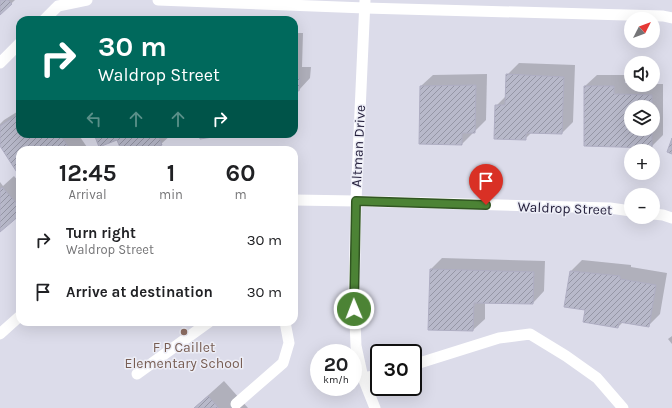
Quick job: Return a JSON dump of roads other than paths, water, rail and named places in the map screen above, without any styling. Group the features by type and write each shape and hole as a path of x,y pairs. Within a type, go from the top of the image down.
{"street":[{"path":"48,16 58,6 87,0"},
{"path":"158,0 365,4 663,16 672,18"},
{"name":"Altman Drive","path":"365,4 356,201 354,296 356,346 363,378 375,408"},
{"path":"0,63 16,48"},
{"name":"Waldrop Street","path":"298,200 610,208 624,210"},
{"path":"660,215 672,218"},
{"path":"0,334 16,320"},
{"path":"137,374 203,326"},
{"path":"236,404 283,363 289,343 286,326"},
{"path":"422,362 499,338 530,334 566,356 596,378 623,408"},
{"path":"363,378 370,376"}],"place":[{"name":"F P Caillet Elementary School","path":"184,332"}]}
